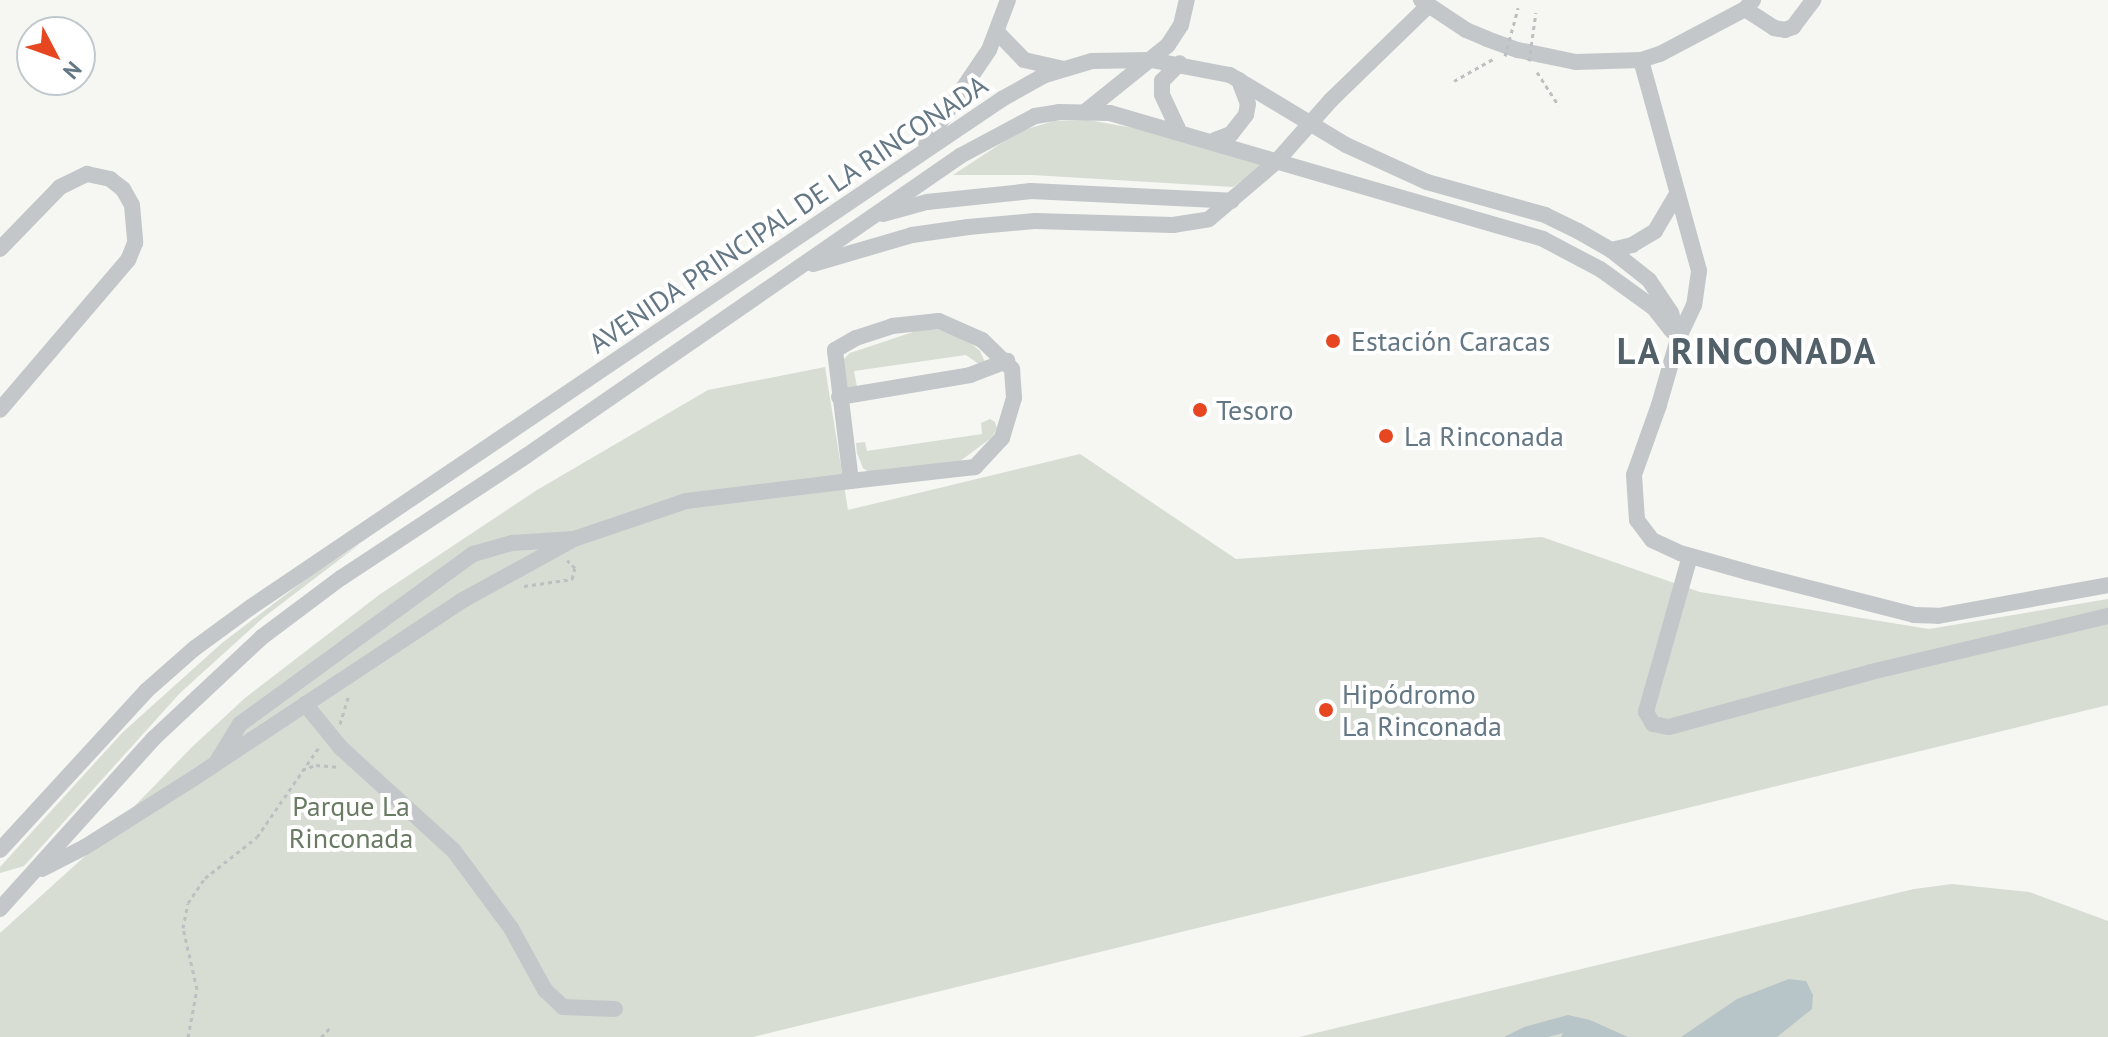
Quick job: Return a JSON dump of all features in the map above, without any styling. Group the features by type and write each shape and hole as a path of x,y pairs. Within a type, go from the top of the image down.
{"street":[{"path":"917,155 961,96 998,33 1008,0"},
{"path":"1086,111 1168,45 1181,25 1187,0"},
{"path":"796,269 912,235 1035,221 1173,225 1209,219 1276,162 1424,3 1466,30 1518,50 1576,62 1641,60 1696,36 1749,4 1774,28 1785,30 1793,27 1813,0"},
{"path":"998,33 1024,60 1066,69"},
{"name":"AVENIDA PRINCIPAL DE LA RINCONADA","path":"0,850 146,691 195,648 917,155 1002,99 1045,75 1092,61 1151,60 1213,70 1239,80 1346,145 1427,182 1545,215 1611,250 1649,280 1661,295 1671,313 1678,339"},
{"path":"1641,60 1699,271 1694,305 1678,339 1634,475 1637,520 1652,540 1690,556 1914,615 1938,616 2108,585"},
{"path":"1178,129 1162,94 1162,81 1180,63"},
{"path":"1215,140 1231,134 1246,115 1248,104 1239,80"},
{"name":"AVENIDA PRINCIPAL DE LA RINCONADA","path":"0,909 153,739 262,637 341,578 960,156 1035,116 1086,111 1110,113 1178,129 1276,162 1484,219 1553,243 1600,269 1654,308 1678,339"},
{"path":"0,249 60,187 87,174 110,179 123,189 132,205 135,243 128,260 0,410"},
{"path":"873,216 927,202 1031,191 1232,201"},
{"path":"1611,250 1632,245 1655,231 1677,194"},
{"path":"33,873 85,847 463,600 574,539 686,501 975,467 1002,438 1014,398 1007,361 982,340 955,326 926,321 892,326 856,338 835,350 851,481"},
{"path":"839,397 970,375 1007,361"},
{"path":"218,762 240,724 473,554 512,543 574,539"},
{"path":"1690,556 1646,712 1653,724 1669,727 1871,672 2108,616"},
{"path":"305,704 327,743 454,851 511,928 545,990 563,1007 615,1009"}],"path":[{"path":"1505,56 1518,8"},
{"path":"1529,61 1536,12"},
{"path":"1454,81 1483,64"},
{"path":"1540,77 1559,106"},
{"path":"530,577 521,584 572,579 573,564 567,560 559,561"},
{"path":"188,1037 197,989 183,928 188,903 205,878 257,837 299,772 327,743 345,716 345,705 352,692"},
{"path":"299,772 316,765 340,768 333,761"},
{"path":"321,1037 330,1028"}],"green space":[{"path":"1088,120 1145,130 1263,165 1233,187 1032,175 953,175 1020,131 1054,121"},
{"path":"925,328 940,330 969,342 980,351 985,362 980,365 966,355 854,371 857,387 844,389 842,361 850,353"},
{"name":"Hipódromo La Rinconada","path":"825,367 848,510 1080,454 1236,559 1542,537 1700,592 1929,629 2108,599 2108,705 753,1037 0,1037 0,933 94,848 191,748 245,698 379,595 537,490 708,390"},
{"path":"990,419 997,429 991,438 959,462 870,473 863,468 857,453 856,443 865,442 867,451 982,434 981,423"},
{"path":"360,544 264,617 180,693 24,866 0,873 0,867 123,732 222,643 310,576"},
{"path":"1952,884 2029,892 2108,921 2108,1037 1299,1037 1914,889"}],"shaded area":[{"path":"1789,979 1806,981 1813,995 1812,1009 1777,1037 1681,1037 1737,999"},
{"path":"1568,1015 1590,1020 1628,1037 1561,1037 1563,1033 1548,1037 1504,1037 1524,1027"}],"place":[{"name":"Estación Caracas","path":"1333,341"},
{"name":"Tesoro","path":"1200,410"},
{"name":"La Rinconada","path":"1386,436"},
{"name":"Hipódromo La Rinconada","path":"1326,710"}],"district":[{"name":"LA RINCONADA","path":"1747,351"}],"park label":[{"name":"Parque La Rinconada","path":"351,822"}]}
